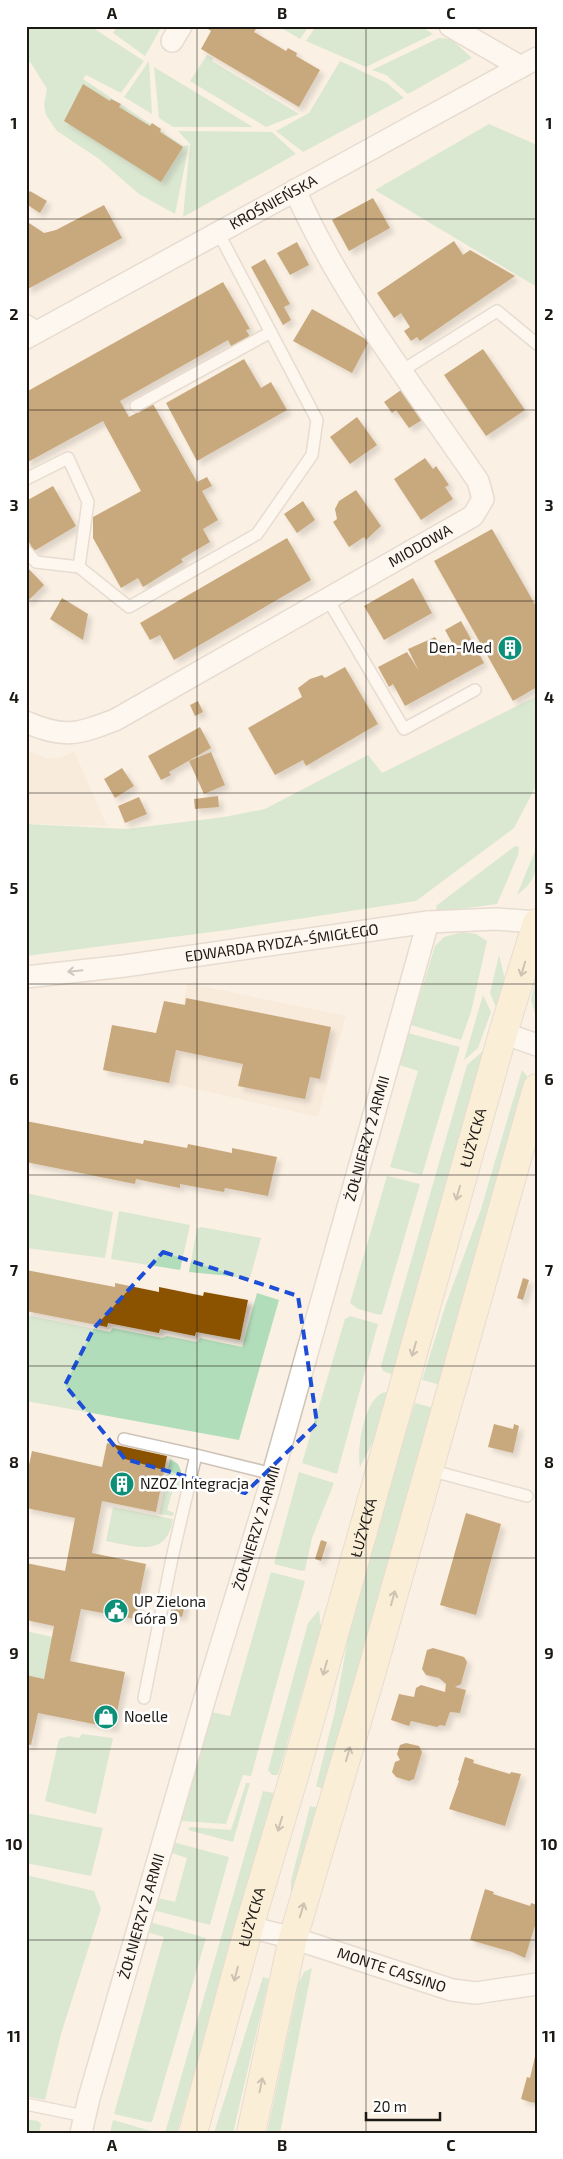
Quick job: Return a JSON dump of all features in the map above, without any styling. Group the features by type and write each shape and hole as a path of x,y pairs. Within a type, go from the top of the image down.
{"main road":[{"name":"ŁUŻYCKA","path":"193,2133 249,1927 295,1773 503,1033 537,922"},
{"path":"251,2133 293,1938 340,1783 537,1088"}],"street":[{"name":"KROŚNIEŃSKA","path":"450,26 529,62"},
{"name":"KROŚNIEŃSKA","path":"31,330 218,232 529,62"},
{"name":"MIODOWA","path":"26,722 50,733 84,732 116,720 473,516 483,499 478,481 346,288 312,227 295,190"},
{"name":"EDWARDA RYDZA-ŚMIGŁEGO","path":"26,977 124,966 428,922 496,919 537,922"},
{"name":"ŻOŁNIERZY 2 ARMII","path":"83,2124 207,1691 273,1474 428,922"},
{"path":"503,1033 537,1045"},
{"name":"MONTE CASSINO","path":"249,1927 293,1938 452,1990 476,1993 537,1984"}],"lane":[{"path":"26,550 36,562 79,567 129,606 257,534 312,455 317,420 218,232"},
{"path":"403,370 497,311 537,344"},
{"path":"136,406 271,332"},
{"path":"26,479 68,458 88,502 79,567"},
{"path":"327,598 404,729 475,690"},
{"path":"124,1439 273,1474"},
{"path":"144,1698 170,1567 196,1455"},
{"path":"429,1470 527,1496"},
{"path":"26,2104 83,2124"}],"highlighted area":[{"path":"163,1252 298,1296 317,1423 245,1493 125,1459 65,1385 94,1328"}],"shaded area":[{"path":"26,749 48,759 61,758 74,751 107,826 26,824"},
{"path":"187,983 346,1016 318,1117 169,1083"}],"green space":[{"path":"26,26 90,26 144,61 121,93 86,75 83,79 183,146 189,145 175,214 139,194 99,159 57,131 46,115 44,104 47,89 31,63 26,61"},
{"path":"117,26 162,26 145,56 113,33"},
{"path":"278,26 309,26 300,39"},
{"path":"316,26 420,26 433,34 366,67 306,41"},
{"path":"439,38 451,39 472,58 408,94 386,75 372,70"},
{"path":"207,55 213,58 212,61 299,114 266,127 190,81"},
{"path":"149,61 152,114 124,97"},
{"path":"340,61 387,83 404,98 303,152 276,131 309,113"},
{"path":"154,67 253,127 173,127 159,118"},
{"path":"489,124 537,145 537,287 375,190"},
{"path":"178,131 272,132 296,154 183,217 190,144"},
{"path":"537,696 537,784 514,828 416,901 227,930 26,956 26,824 127,829 224,817 265,809 368,755 382,773"},
{"path":"515,846 519,847 518,855 497,904 437,912 436,906"},
{"path":"537,846 537,862 532,879 524,890 517,895"},
{"path":"463,932 476,934 487,941 471,1012 461,1040 411,1025 435,946 444,937"},
{"path":"499,955 505,979 497,1010 490,993"},
{"path":"537,970 537,1020 531,1000"},
{"path":"483,995 491,1012 478,1048 464,1060"},
{"path":"408,1033 460,1047 422,1175 390,1167 418,1071 399,1065"},
{"path":"484,1050 393,1375 383,1371 381,1366 467,1065"},
{"path":"522,1070 527,1076 441,1385 422,1380 446,1304 480,1212"},
{"path":"387,1176 420,1184 382,1314 380,1315 358,1309 350,1303"},
{"path":"26,1193 113,1212 105,1258 26,1248"},
{"path":"119,1211 190,1225 180,1270 111,1259"},
{"path":"201,1227 261,1238 250,1278 189,1272 197,1229"},
{"path":"257,1293 279,1300 239,1440 26,1401 26,1315 110,1332 113,1328 162,1338 167,1336 197,1342 200,1338 242,1347"},
{"path":"350,1316 378,1324 337,1474 302,1463 345,1319"},
{"path":"387,1392 376,1436 360,1467 359,1448 368,1411 379,1395"},
{"path":"415,1403 434,1408 325,1790 316,1786 335,1711 349,1632 384,1502"},
{"path":"170,1459 178,1464 181,1471 180,1487 174,1486 167,1510 174,1513 173,1516 159,1514"},
{"path":"299,1472 334,1483 312,1538 305,1570 302,1571 274,1564"},
{"path":"113,1507 173,1519 170,1532 157,1545 148,1547 106,1541"},
{"path":"271,1572 305,1581 251,1776 243,1775 226,1824 182,1821 179,1827 211,1712 230,1716"},
{"path":"319,1610 321,1627 278,1775 272,1775 268,1770 308,1623"},
{"path":"26,1631 53,1637 44,1679 26,1675"},
{"path":"82,1734 113,1738 96,1814 45,1801 59,1739 69,1736 79,1738"},
{"path":"246,1783 250,1783 233,1842 188,1830 190,1827 231,1830"},
{"path":"263,1791 274,1793 177,2133 165,2133"},
{"path":"310,1806 319,1808 291,1900 291,1881"},
{"path":"26,1813 103,1828 91,1876 26,1863"},
{"path":"173,1842 229,1857 210,1925 153,1910 158,1898 175,1902 187,1858 172,1853"},
{"path":"26,1875 94,1891 101,1909 61,2034 45,2100 26,2096"},
{"path":"150,1922 206,1938 152,2122 148,2122 114,2114 164,1937 150,1933 147,1929"},
{"path":"312,1968 280,2133 267,2133 299,1982 304,1972"},
{"path":"263,1977 269,1979 233,2133 214,2133"},
{"path":"26,2119 38,2121 41,2124 39,2133 26,2133"},
{"path":"113,2120 151,2131 150,2133 110,2133"}],"building":[{"path":"209,26 251,26 256,29 254,32 286,51 288,48 297,53 296,56 320,70 299,107 201,49 211,31 208,29"},
{"path":"83,84 110,101 111,99 121,104 119,107 150,126 152,123 161,129 160,132 183,147 161,182 64,121"},
{"path":"30,191 47,201 40,213 26,204 26,196"},
{"path":"373,198 390,228 349,251 332,220"},
{"path":"104,205 122,238 26,290 26,221 44,233 56,230"},
{"path":"454,241 463,255 470,250 515,276 420,341 417,337 411,341 404,331 410,327 401,313 394,318 377,293"},
{"path":"297,242 309,265 290,275 277,253"},
{"path":"265,259 290,304 284,307 291,320 283,325 251,267"},
{"path":"223,282 250,329 246,330 250,337 232,348 228,340 120,401 129,417 153,404 197,482 207,477 212,486 202,491 218,520 203,529 210,542 181,559 183,562 143,587 138,578 121,588 93,538 93,517 141,491 103,421 26,463 26,392"},
{"path":"312,309 369,341 352,373 293,341"},
{"path":"483,349 525,410 486,436 444,375"},
{"path":"244,359 261,388 271,382 287,410 197,461 166,403"},
{"path":"401,390 422,420 409,428 396,410 392,413 384,402"},
{"path":"357,417 377,445 350,464 330,437"},
{"path":"425,458 433,469 436,466 449,485 445,487 453,499 421,520 394,479"},
{"path":"53,486 76,526 34,551 26,537 26,501"},
{"path":"356,490 381,526 366,540 364,537 349,547 333,522 337,519 335,509 339,501"},
{"path":"303,501 315,520 297,533 284,514"},
{"name":"Den-Med","path":"492,529 537,608 537,687 513,701 434,561"},
{"path":"287,538 311,580 174,660 160,635 150,640 140,623"},
{"path":"26,566 44,585 26,603"},
{"path":"413,578 432,613 384,640 364,606"},
{"path":"62,598 88,614 83,640 50,619"},
{"path":"461,621 484,663 405,706 393,684 389,687 378,667 407,652 419,671 408,649 435,637 446,657 456,650 445,630"},
{"path":"345,667 378,724 306,766 303,760 275,775 248,728 302,697 298,688 310,679 322,675 325,678"},
{"path":"198,701 203,712 195,716 190,705"},
{"path":"200,727 211,748 169,772 171,775 161,780 148,756"},
{"path":"211,752 225,785 204,794 189,761"},
{"path":"122,768 134,786 115,798 104,779"},
{"path":"218,796 219,807 195,809 194,799"},
{"path":"139,797 147,814 125,823 118,806"},
{"path":"186,998 331,1027 320,1079 310,1077 305,1099 238,1086 243,1064 176,1050 169,1083 103,1070 112,1025 156,1033 164,1001 185,1005"},
{"path":"26,1121 143,1144 144,1140 187,1148 188,1144 232,1153 232,1148 277,1157 268,1196 225,1188 224,1192 180,1184 180,1188 136,1179 135,1184 26,1162"},
{"path":"26,1270 115,1287 115,1283 159,1292 159,1287 203,1296 204,1292 248,1300 240,1340 196,1332 195,1336 160,1329 159,1333 108,1323 107,1327 26,1311"},
{"path":"523,1278 529,1280 523,1300 517,1298"},
{"path":"494,1424 513,1429 514,1424 519,1426 513,1453 488,1447"},
{"path":"107,1443 167,1456 156,1512 102,1501 92,1553 146,1564 135,1619 81,1609 70,1661 125,1672 114,1728 38,1713 31,1745 26,1744 26,1675 44,1679 54,1626 26,1620 26,1563 65,1571 75,1518 26,1508 26,1479 32,1451 102,1467"},
{"path":"466,1513 501,1524 476,1615 440,1605"},
{"path":"321,1540 327,1542 321,1561 315,1559"},
{"path":"174,1598 186,1601 182,1617 170,1614"},
{"path":"433,1648 464,1657 467,1662 461,1684 455,1687 466,1690 460,1713 450,1712 445,1726 440,1725 437,1727 411,1721 409,1726 391,1720 399,1694 414,1697 416,1688 421,1685 445,1692 446,1684 439,1678 426,1675 422,1669 427,1650"},
{"path":"406,1743 419,1746 422,1752 414,1779 409,1781 396,1777 392,1772 395,1762 400,1760 397,1754 400,1745"},
{"path":"465,1757 474,1760 473,1763 510,1774 511,1772 521,1774 505,1826 449,1809"},
{"path":"485,1889 494,1892 493,1894 530,1906 531,1903 537,1905 537,1919 525,1958 512,1952 470,1940"},
{"path":"537,2048 537,2103 521,2099 527,2077 530,2078"}],"place":[{"name":"Den-Med","path":"510,648"},
{"name":"NZOZ Integracja","path":"122,1484"},
{"name":"UP Zielona Góra 9","path":"116,1611"},
{"name":"Noelle","path":"106,1717"}]}
